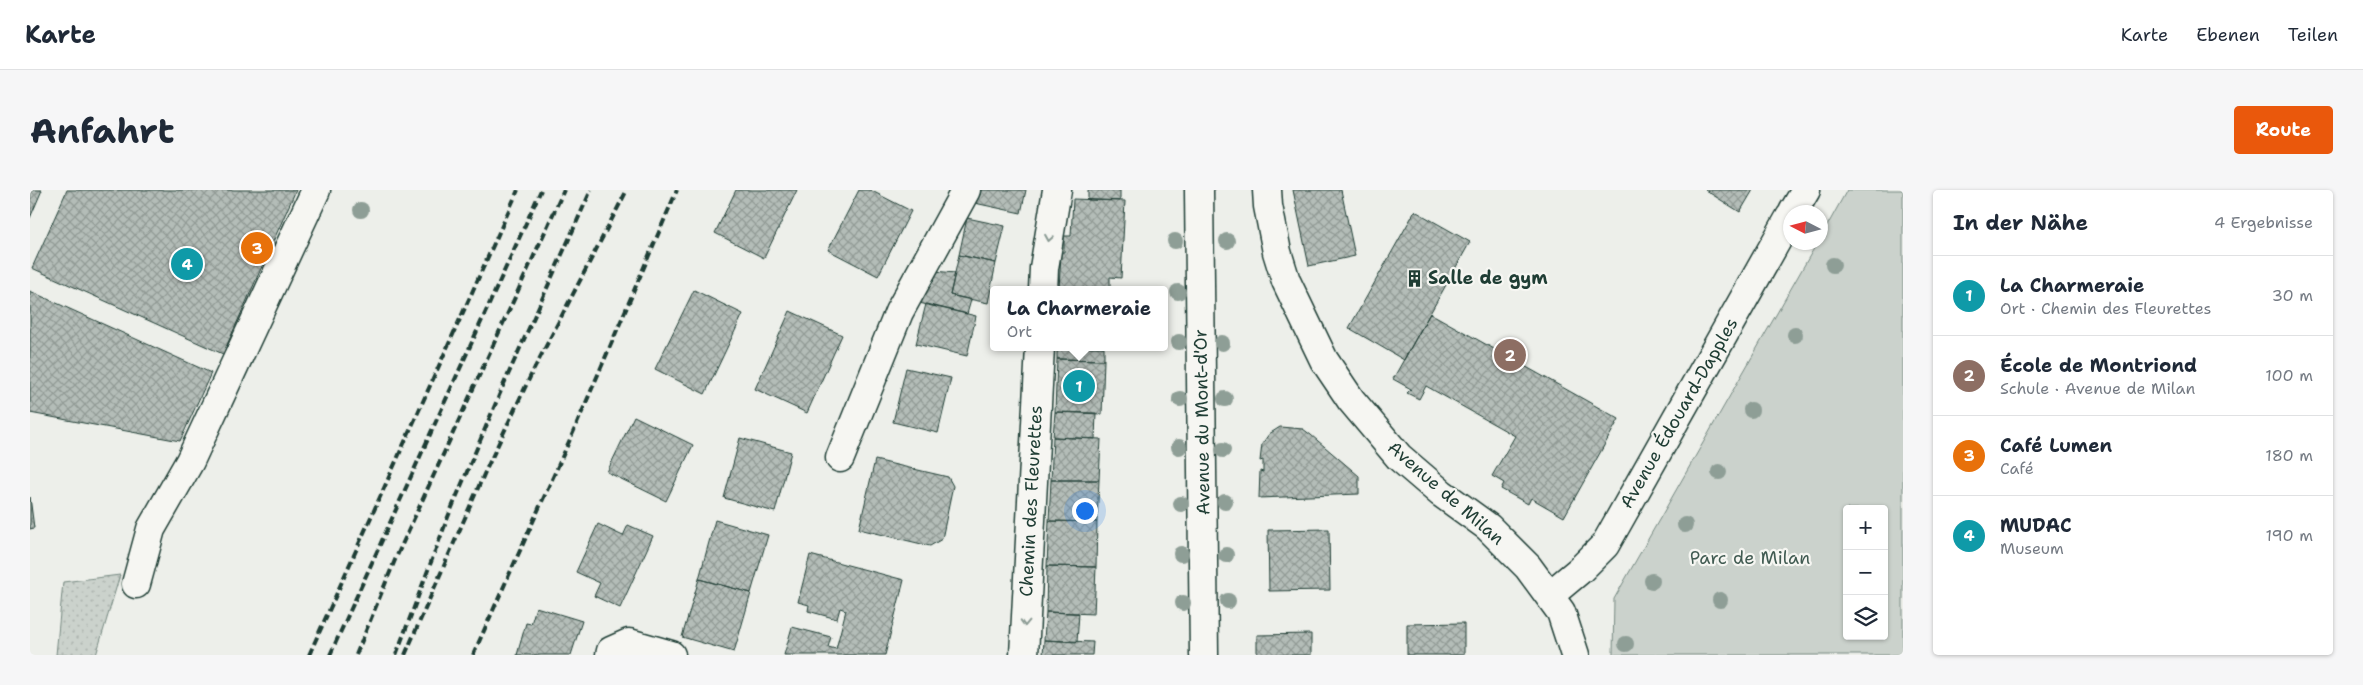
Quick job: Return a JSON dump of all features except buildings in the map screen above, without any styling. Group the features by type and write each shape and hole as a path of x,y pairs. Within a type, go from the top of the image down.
{"street":[{"path":"136,584 152,529 190,462 316,190"},
{"path":"840,458 900,312 966,190"},
{"path":"1043,286 1044,268 1057,190"},
{"name":"Avenue du Mont-d'Or","path":"1199,190 1204,655"},
{"name":"Avenue de Milan","path":"1267,190 1268,206 1277,252 1286,281 1324,360 1351,400 1399,457 1441,493 1488,527 1528,567 1561,612 1575,655"},
{"path":"1797,205 1806,190"},
{"name":"Avenue Édouard-Dapples","path":"1550,595 1580,570 1605,545 1783,229"},
{"name":"Chemin des Fleurettes","path":"1024,655 1040,351"},
{"path":"619,649 671,655"}],"green space":[{"name":"Parc de Milan","path":"1847,190 1903,190 1903,655 1613,655 1614,599 1813,250 1828,250 1828,224"},
{"path":"120,575 96,655 56,655 63,582"}],"railway":[{"path":"309,655 518,190"},
{"path":"330,655 541,190"},
{"path":"356,655 395,560 564,190"},
{"path":"396,655 448,517 503,386 591,190"},
{"path":"405,655 485,472 531,375 627,190"},
{"path":"473,655 576,426 677,190"}],"place":[{"name":"Café Lumen","path":"257,248"},
{"name":"MUDAC","path":"187,264"},
{"name":"Salle de gym","path":"1414,278"},
{"name":"École de Montriond","path":"1510,355"},
{"name":"La Charmeraie","path":"1079,386"}]}
